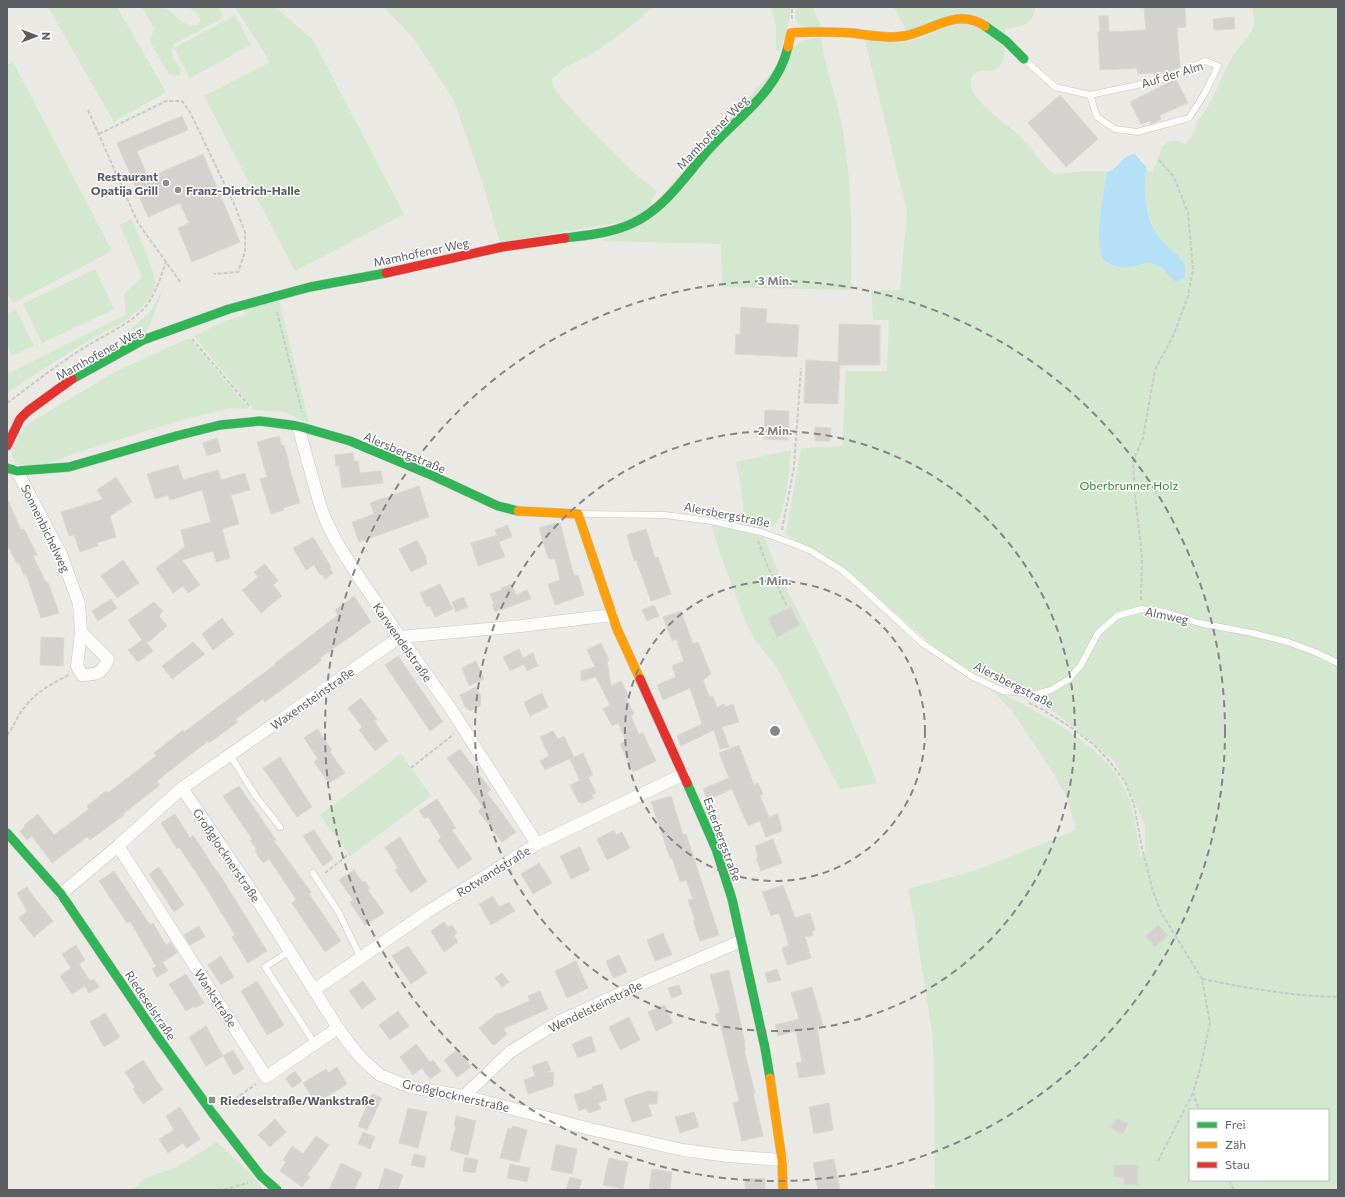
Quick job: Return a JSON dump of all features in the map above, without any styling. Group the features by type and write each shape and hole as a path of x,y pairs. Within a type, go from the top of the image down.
{"street":[{"name":"Mamhofener Weg","path":"7,446 20,419 28,411 75,377 143,340 229,309 333,282 407,269 502,247 536,241 603,233 634,224 662,204 716,141 764,95 776,76 788,48 791,33 847,33 884,37 903,36 947,22 968,18 975,19 987,27 1017,50 1024,59"},
{"name":"Alersbergstraße","path":"12,469 69,467 220,425 260,421 302,427 350,441 429,474 498,506 515,511 578,514"},
{"name":"Karwendelstraße","path":"302,427 320,505 326,521 337,542 360,579 463,727 537,844"},
{"name":"Sonnenbichelweg","path":"12,469 61,554 79,604 81,632 77,666 79,670"},
{"name":"Esterbergstraße","path":"578,514 617,629 696,802 718,857 732,899 765,1048 777,1116 782,1160 783,1190"},
{"name":"Waxensteinstraße","path":"61,894 118,846 182,788 400,637 521,626 612,615"},
{"path":"79,670 82,675 94,675 105,668 108,659 81,632"},
{"name":"Rotwandstraße","path":"314,990 427,912 537,844 684,774"},
{"name":"Großglocknerstraße","path":"182,788 251,890 338,1028 364,1061 380,1075 410,1087 464,1096 683,1150 728,1156 782,1160"},
{"name":"Riedeselstraße","path":"7,833 61,894 157,1036 213,1114 261,1176 277,1190"},
{"name":"Wankstraße","path":"118,846 266,1077"},
{"name":"Wendelsteinstraße","path":"464,1096 510,1052 560,1021 603,1000 741,941"},
{"path":"266,1077 338,1028"}],"lane":[{"name":"Auf der Alm","path":"1024,59 1055,87 1090,94 1161,80 1205,61 1218,66 1205,93 1189,118 1137,132 1115,129 1097,117 1090,94"},
{"name":"Alersbergstraße","path":"578,514 665,515 711,521 754,530 781,538 811,551 843,571 922,644 973,677 1003,691"},
{"name":"Almweg","path":"1003,691 1036,694 1051,690 1069,679 1081,665 1098,633 1117,616 1141,609 1165,612 1199,622 1288,642 1315,652 1338,663"},
{"path":"230,755 255,795 280,827"},
{"path":"313,873 338,913 361,958"},
{"path":"290,952 264,967 315,1044"}],"path":[{"path":"99,134 166,101 182,101 190,112 235,206 244,232 245,252 238,272 214,274"},
{"path":"88,110 138,223 181,283"},
{"path":"1141,609 1142,556 1135,496 1133,461 1143,438 1155,370 1174,334 1188,296 1193,270 1188,213 1174,178 1158,159"},
{"path":"7,403 81,350 115,330 139,313 149,303 155,292 166,262"},
{"path":"274,297 302,427"},
{"path":"182,327 260,421"},
{"path":"781,538 794,467 801,368"},
{"path":"754,530 767,565 788,606"},
{"path":"7,735 23,708 35,694 79,670"},
{"name":"Alersbergstraße","path":"1028,703 1040,708 1072,728 1094,745 1110,762 1125,782 1134,805 1142,848 1153,892 1162,914 1202,979 1210,1024 1200,1069 1193,1093 1158,1161"},
{"path":"411,768 463,727"},
{"path":"317,880 348,854"},
{"path":"1202,979 1254,990 1320,997 1338,997"},
{"path":"213,1114 266,1077"},
{"path":"1193,1093 1199,1109"},
{"path":"212,1190 226,1189 244,1184 256,1180 261,1176"},
{"path":"1230,1181 1234,1190"}],"green space":[{"path":"48,7 117,7 166,92 114,122"},
{"path":"142,7 162,7 181,21 190,25 197,25 200,21 196,12 187,7 219,7 222,14 221,19 174,44 172,55 181,71 180,75 173,76 168,73 150,42 154,28"},
{"path":"235,7 275,7 313,40 404,214 295,271 204,96 270,62"},
{"path":"384,7 652,7 641,18 610,42 563,69 552,79 553,86 563,100 584,123 634,173 657,191 651,201 650,210 633,220 500,243 483,184 454,101 414,39"},
{"path":"771,7 791,7 789,21 780,51 776,50 776,26"},
{"path":"796,7 812,7 823,30 799,25 795,19"},
{"name":"Oberbrunner Holz","path":"894,7 1035,7 1032,19 1029,22 1006,29 1002,62 999,67 991,71 978,72 972,77 971,84 974,93 988,109 1019,135 1051,172 1055,174 1089,171 1107,172 1100,221 1100,249 1105,261 1115,266 1124,268 1143,264 1153,264 1161,268 1174,279 1180,281 1186,274 1186,269 1179,258 1161,240 1149,214 1145,186 1146,167 1148,171 1153,172 1162,147 1170,141 1177,141 1185,144 1192,137 1197,120 1202,116 1211,101 1231,59 1254,26 1252,7 1338,7 1338,1190 935,1190 934,1063 932,1032 908,889 977,870 1076,830 1068,800 1052,771 1012,711 990,688 1046,717 1084,742 1100,756 1114,772 1125,789 1135,822 1141,857 1145,853 1145,825 1115,762 1054,712 942,654 854,576 832,560 786,534 801,448 842,446 846,371 887,371 889,320 873,320 871,291 900,290 907,212 865,40 893,42 914,40 952,25 972,25 974,17 948,20 908,34"},
{"path":"235,15 251,45 190,78 174,48"},
{"path":"821,37 825,61 841,120 846,152 851,211 851,290 722,287 721,244 601,241 632,228 795,46 804,40"},
{"path":"13,62 112,251 13,303 7,293 7,65"},
{"path":"131,219 153,274 155,288 151,297 125,321 70,352 7,393 7,368 9,372 11,372 123,316 126,313 124,296 126,292 142,277 120,225"},
{"path":"95,269 114,309 42,343 23,304"},
{"path":"164,287 150,325 146,332 136,340 131,328 150,311"},
{"path":"279,300 309,423 285,412 254,410 194,336 222,322 246,315 245,309"},
{"path":"16,309 34,346 12,356 7,345 7,314"},
{"path":"189,338 249,409 230,408 181,420 79,452 40,467 16,463 11,451 26,425 115,372"},
{"path":"791,450 790,468 784,504 776,523 771,527 764,528 743,524 743,501 736,462"},
{"path":"711,524 764,537 780,576 846,710 877,783 840,789 776,666 755,640 745,621"},
{"path":"401,754 431,796 350,856 320,815"},
{"path":"217,1142 253,1176 263,1190 133,1190 145,1178 175,1168"}],"water":[{"path":"1135,154 1146,167 1145,197 1152,225 1163,242 1179,256 1185,265 1185,276 1180,281 1175,281 1161,267 1154,264 1149,263 1129,267 1118,267 1112,265 1104,260 1101,252 1099,230 1107,172 1115,168 1127,157"}],"building":[{"path":"1185,7 1186,27 1177,28 1180,67 1168,72 1138,74 1137,68 1100,70 1098,32 1100,31 1099,16 1108,16 1109,32 1146,30 1144,8"},
{"path":"1234,17 1235,29 1214,30 1213,19"},
{"path":"1176,79 1188,103 1160,115 1161,119 1151,124 1150,121 1141,124 1130,102"},
{"path":"1060,95 1098,139 1066,167 1028,123"},
{"name":"Franz-Dietrich-Halle","path":"182,116 188,130 137,151 148,178 203,154 240,242 192,262 178,228 189,223 180,203 148,217 117,143"},
{"path":"741,307 767,309 766,323 799,325 797,357 735,354 736,334 740,335"},
{"path":"839,324 880,325 880,365 840,365 838,404 804,403 806,360 838,362"},
{"path":"765,410 789,411 788,440 764,439"},
{"path":"815,427 831,428 830,441 815,441"},
{"path":"279,436 282,446 284,445 300,503 283,508 284,510 271,514 260,479 267,477 257,442"},
{"path":"217,438 221,451 207,456 203,443"},
{"path":"353,453 354,462 358,461 360,473 381,471 383,483 342,488 339,466 336,466 335,455"},
{"path":"178,465 183,480 218,470 221,480 245,473 250,490 231,495 239,524 222,529 230,558 216,562 213,551 182,560 200,585 188,593 183,586 173,593 156,568 185,547 181,530 211,522 202,490 170,500 168,495 155,499 147,474"},
{"path":"116,477 132,502 110,516 116,537 97,543 98,546 80,552 74,535 69,536 61,512 103,499 97,490"},
{"path":"419,486 429,517 359,542 352,522 374,514 370,503"},
{"path":"7,498 21,530 24,529 37,555 33,556 46,583 48,582 59,613 41,618 26,574 24,575 19,563 17,564 7,544"},
{"path":"560,523 574,576 578,575 584,595 555,605 548,584 560,580 555,559 549,559 539,528"},
{"path":"508,525 512,537 499,542 505,557 478,566 471,543 497,535 495,530"},
{"path":"646,529 655,558 658,557 671,594 651,601 636,560 634,561 627,535"},
{"path":"313,537 333,573 325,579 322,574 320,575 314,565 306,570 293,548"},
{"path":"417,540 426,557 427,564 411,572 399,549"},
{"path":"123,560 139,583 117,598 101,576"},
{"path":"265,564 278,581 273,585 282,596 261,613 242,590 258,577 254,572"},
{"path":"440,584 453,609 435,617 430,606 427,607 420,593"},
{"path":"512,584 516,595 527,590 531,599 495,612 490,594 502,590 501,588"},
{"path":"354,596 371,622 320,658 321,661 265,702 263,699 236,719 238,722 209,743 208,741 157,781 160,785 123,814 124,815 90,840 87,837 52,863 32,836 27,840 20,831 25,827 24,825 38,814 54,835 89,809 87,806 106,791 108,793 156,756 154,753 183,730 184,732 276,664 275,663 338,615 335,610"},
{"path":"463,597 468,607 456,612 452,602"},
{"path":"111,599 117,608 98,621 92,611"},
{"path":"154,602 163,611 159,616 167,626 147,643 153,651 138,662 128,650 142,640 128,620"},
{"path":"654,605 659,616 647,621 642,610"},
{"path":"791,607 800,625 777,637 768,618"},
{"path":"681,611 693,644 698,642 711,674 703,680 709,697 713,696 717,707 724,704 725,707 733,704 739,722 722,727 729,747 720,749 714,730 681,746 677,736 702,724 690,688 663,700 657,685 676,677 672,666 684,661 676,639 672,641 663,617"},
{"path":"222,618 234,634 213,650 202,634"},
{"path":"41,637 64,638 63,666 40,665"},
{"path":"193,642 205,654 172,679 162,666"},
{"path":"601,643 609,660 607,661 611,686 621,681 629,697 626,698 634,714 631,716 639,735 643,733 656,761 633,772 620,744 626,741 618,723 612,726 603,709 610,705 596,677 581,681 581,671 595,667 587,650"},
{"path":"519,649 523,658 533,653 538,666 527,671 524,664 510,671 503,657"},
{"path":"398,656 443,722 430,731 385,665"},
{"path":"476,661 484,679 469,686 462,668"},
{"path":"476,687 481,697 480,706 470,711 465,707 460,695"},
{"path":"542,693 548,707 530,716 524,702"},
{"path":"361,698 377,719 374,721 388,741 375,751 359,730 362,727 348,708"},
{"path":"317,729 332,750 330,752 345,773 329,783 314,762 318,759 304,738"},
{"path":"553,731 558,739 564,736 574,757 545,770 540,761 549,756 540,737"},
{"path":"739,745 754,785 758,783 763,794 760,796 769,817 767,818 778,814 782,831 766,837 760,821 748,826 732,789 708,800 703,789 729,778 719,753"},
{"path":"460,749 491,790 487,793 516,832 502,842 478,811 483,807 447,758"},
{"path":"583,753 593,775 580,781 570,759"},
{"path":"280,757 312,807 297,817 263,768"},
{"path":"588,777 596,793 592,795 594,798 581,804 581,802 579,803 570,785"},
{"path":"239,786 276,840 274,841 311,892 309,894 341,941 325,952 292,903 296,899 269,859 263,863 255,851 257,850 250,840 252,839 223,796"},
{"path":"671,796 683,835 686,834 719,935 700,941 688,900 693,899 686,880 680,882 672,858 670,858 651,802"},
{"path":"437,799 456,828 452,830 472,859 458,869 438,840 441,837 428,817 425,819 419,811"},
{"path":"175,814 190,838 193,835 218,872 267,951 248,963 232,937 235,935 207,889 179,847 177,849 161,823"},
{"path":"314,830 333,859 323,866 303,836"},
{"path":"614,830 616,835 622,832 630,848 607,860 597,839"},
{"path":"400,837 427,882 411,893 395,870 398,868 385,847"},
{"path":"773,839 782,863 761,871 756,858 758,857 755,846"},
{"path":"580,847 590,870 571,879 560,856"},
{"path":"539,863 552,883 533,894 521,874"},
{"path":"159,867 184,905 174,912 149,874"},
{"path":"354,870 362,882 365,881 370,889 368,890 384,913 365,925 350,902 353,900 339,880"},
{"path":"114,871 150,925 153,923 166,945 171,942 177,953 160,964 163,963 168,971 157,977 152,969 156,966 130,921 127,923 99,881"},
{"path":"783,885 795,918 810,913 815,930 812,931 813,935 805,937 811,958 787,965 782,948 789,945 779,913 771,916 762,892"},
{"path":"27,887 53,921 34,937 19,918 27,911 17,893"},
{"path":"493,896 499,907 509,902 515,911 491,925 479,904"},
{"path":"444,922 448,927 452,925 457,933 454,936 458,942 444,952 431,931"},
{"path":"1158,925 1168,935 1155,947 1146,936"},
{"path":"199,926 205,937 190,945 184,935"},
{"path":"663,933 672,955 655,961 647,940"},
{"path":"76,945 85,960 79,964 90,981 94,979 99,987 89,993 85,986 72,994 60,976 71,968 62,954"},
{"path":"408,946 427,973 411,984 392,956"},
{"path":"619,955 627,972 613,978 606,961"},
{"path":"221,956 234,977 221,985 208,965"},
{"path":"576,961 588,988 567,998 555,971"},
{"path":"777,969 781,980 768,983 765,973"},
{"path":"729,970 745,1043 746,1050 744,1050 755,1093 753,1093 763,1136 742,1141 733,1103 739,1101 720,1023 718,1024 715,1014 720,1012 710,975"},
{"path":"502,973 509,982 502,987 495,978"},
{"path":"186,974 204,1003 195,1008 194,1006 186,1011 169,984"},
{"path":"257,981 284,1025 267,1035 241,991"},
{"path":"363,981 376,999 362,1009 349,991"},
{"path":"679,985 682,994 672,998 668,988"},
{"path":"812,987 823,1025 817,1027 825,1074 799,1078 796,1063 802,1062 796,1031 778,1036 775,1025 799,1019 791,993"},
{"path":"540,991 548,1009 503,1029 507,1034 494,1045 492,1044 479,1028 498,1013 499,1014 530,1001 528,996"},
{"path":"665,1005 673,1023 656,1031 648,1012"},
{"path":"398,1011 409,1026 390,1040 379,1025"},
{"path":"105,1013 120,1037 104,1047 90,1022"},
{"path":"629,1017 640,1040 620,1050 609,1027"},
{"path":"206,1026 223,1056 206,1066 189,1037"},
{"path":"591,1036 596,1051 578,1058 572,1044"},
{"path":"416,1044 430,1062 433,1060 441,1071 430,1079 422,1068 413,1075 400,1057"},
{"path":"458,1049 471,1067 457,1077 444,1060"},
{"path":"233,1050 244,1069 234,1075 223,1056"},
{"path":"143,1060 163,1090 143,1104 133,1089 135,1087 125,1072"},
{"path":"547,1061 551,1070 546,1073 554,1072 553,1086 528,1094 524,1080 535,1076 532,1066"},
{"path":"337,1067 347,1084 321,1100 320,1097 314,1100 303,1083 326,1069 328,1073"},
{"path":"295,1071 302,1081 292,1088 286,1078"},
{"path":"602,1084 607,1100 598,1103 601,1109 588,1113 586,1108 579,1111 574,1095 593,1089 592,1087"},
{"path":"648,1091 658,1092 657,1104 648,1104 652,1116 632,1122 624,1099"},
{"path":"372,1094 382,1098 367,1130 358,1126"},
{"path":"829,1103 833,1130 814,1134 809,1107"},
{"path":"180,1107 200,1139 187,1148 183,1143 168,1153 159,1139 174,1130 166,1116"},
{"path":"408,1108 427,1112 418,1148 399,1143"},
{"path":"694,1112 699,1127 680,1133 675,1117"},
{"path":"456,1116 476,1121 468,1155 450,1150 456,1126 454,1126"},
{"path":"1116,1118 1128,1124 1123,1134 1111,1128"},
{"path":"275,1119 286,1132 270,1147 258,1135"},
{"path":"513,1126 527,1130 519,1162 500,1158 508,1128 512,1129"},
{"path":"363,1132 375,1137 370,1149 358,1144"},
{"path":"316,1136 329,1145 307,1175 310,1177 302,1187 280,1171 286,1162 283,1160 292,1146 303,1154"},
{"path":"556,1144 577,1149 572,1174 551,1170"},
{"path":"414,1154 426,1157 424,1168 411,1165"},
{"path":"465,1157 478,1160 475,1173 463,1171"},
{"path":"609,1158 628,1162 623,1189 603,1185"},
{"path":"834,1159 840,1190 818,1190 813,1163"},
{"path":"341,1163 362,1173 354,1190 329,1190"},
{"path":"510,1164 530,1168 527,1182 507,1178"},
{"path":"1114,1165 1138,1165 1138,1185 1124,1184 1124,1177 1114,1177"},
{"path":"385,1168 403,1175 398,1190 378,1190"},
{"path":"652,1169 672,1172 670,1190 649,1190"},
{"path":"570,1177 582,1180 579,1190 566,1190"},
{"path":"765,1178 765,1190 745,1190 745,1179"}],"traffic: fast":[{"path":"985,26 1006,41 1024,59"},
{"path":"565,238 617,229 633,223 656,208 666,199 711,147 767,90 783,63 788,47"},
{"path":"72,379 143,340 229,309 310,287 386,273"},
{"path":"7,468 17,471 69,467 220,425 260,421 298,426 350,441 429,474 498,506 518,511"},
{"path":"687,783 716,849 732,899 765,1048 770,1078"},
{"path":"7,833 61,894 157,1036 213,1114 261,1176 277,1190"}],"traffic: slow":[{"path":"788,47 791,33 837,32 898,37 915,33 954,19 974,21 985,26"},
{"path":"518,511 578,514 617,629 640,679"},
{"path":"770,1078 782,1160 783,1190"}],"traffic: jam":[{"path":"386,273 502,247 565,238"},
{"path":"7,446 20,419 28,411 72,379"},
{"path":"640,679 687,783"}],"place":[{"name":"Restaurant Opatija Grill","path":"166,183"},
{"name":"Franz-Dietrich-Halle","path":"178,190"},
{"name":"Riedeselstraße/Wankstraße","path":"212,1100"}]}
